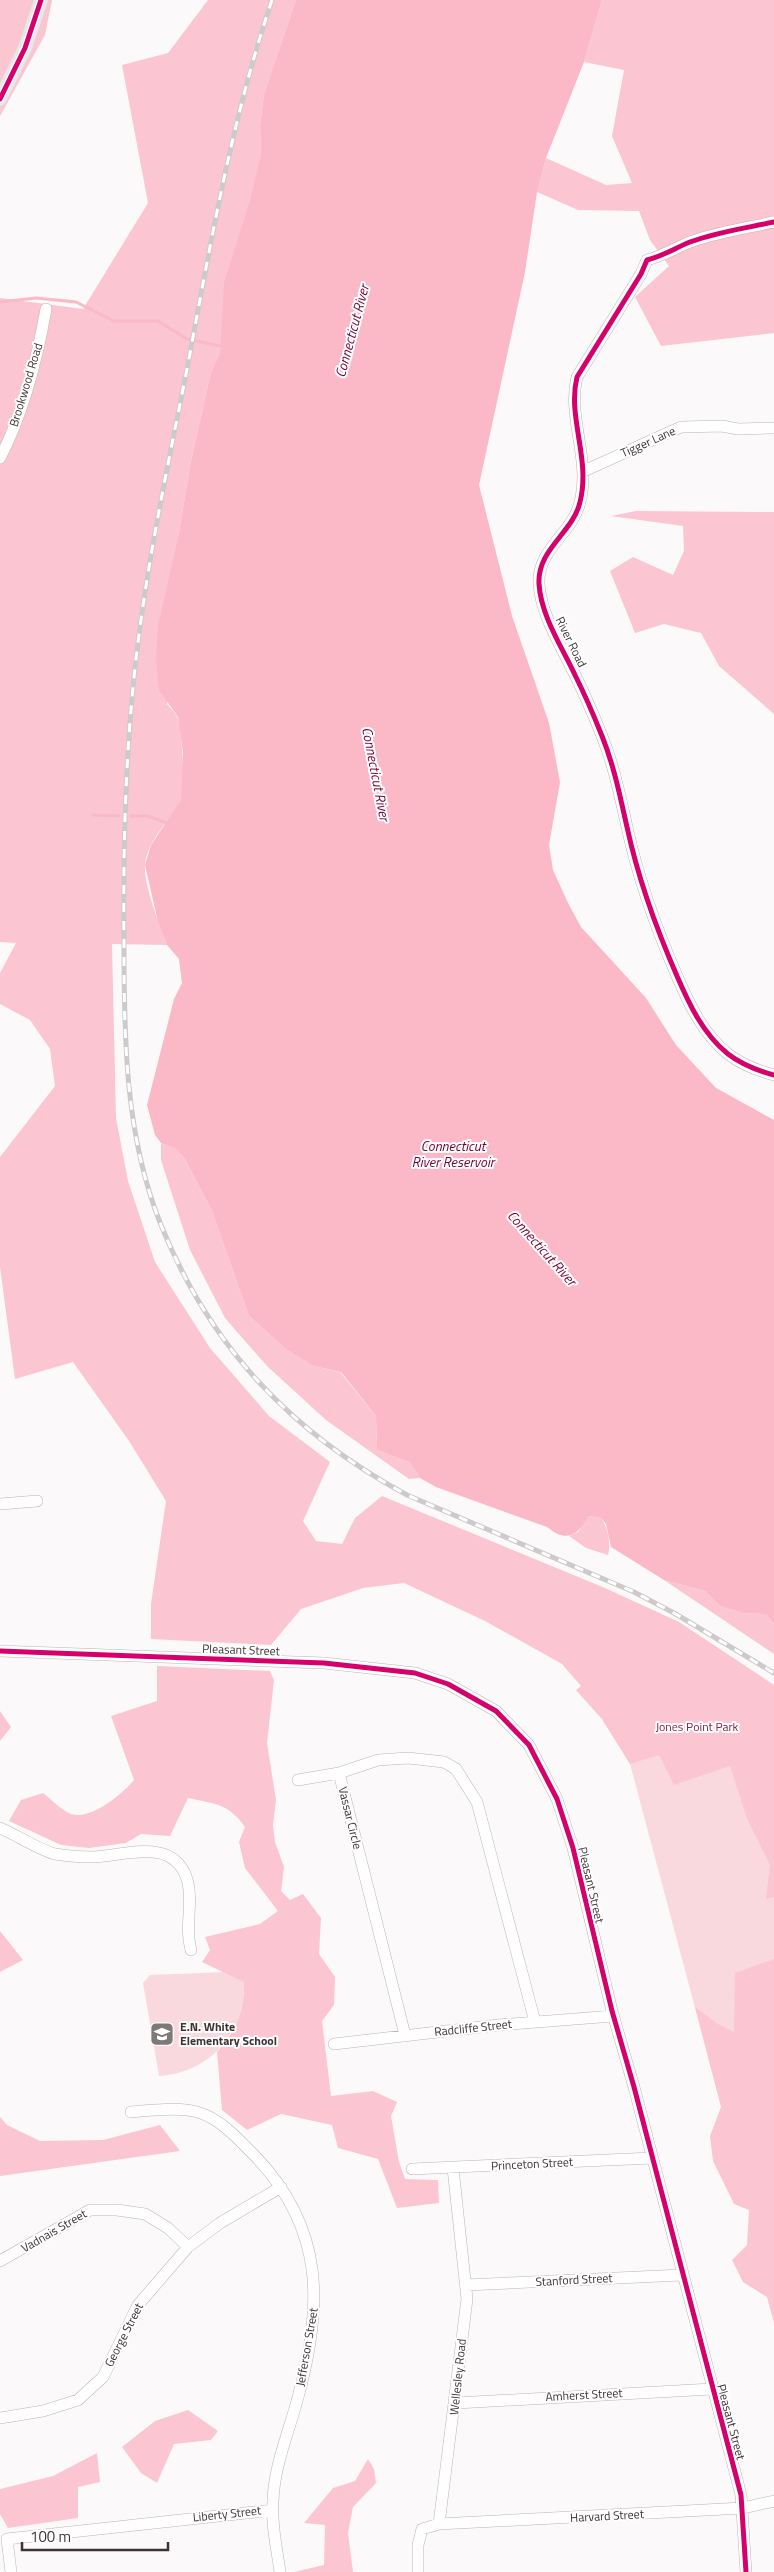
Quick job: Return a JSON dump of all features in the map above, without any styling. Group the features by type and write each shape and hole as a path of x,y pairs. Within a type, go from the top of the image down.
{"main road":[{"path":"0,100 25,48 41,0"}],"street":[{"name":"River Road","path":"773,222 724,232 690,242 664,256 647,260 641,274 577,377 574,390 584,471 580,503 571,520 547,553 541,565 539,584 548,619 576,676 614,767 643,888 666,951 688,1003 706,1032 728,1054 761,1071 774,1075"},
{"name":"Brookwood Road","path":"0,458 7,444 37,355 46,310"},
{"name":"Tigger Lane","path":"584,471 681,427 774,428"},
{"path":"0,1504 37,1501"},
{"name":"Pleasant Street","path":"0,1652 234,1659 375,1667 415,1673 448,1684 496,1711 529,1745 557,1799 573,1848 613,2016 741,2495 746,2572"},
{"name":"Vassar Circle","path":"405,2035 338,1773 378,1760 408,1758 444,1762 456,1769 477,1802 535,2022"},
{"path":"298,1780 338,1773"},
{"path":"0,1828 53,1854 94,1857 128,1852 154,1852 173,1857 187,1877 191,1900 187,1938 191,1950"},
{"name":"Radcliffe Street","path":"334,2044 405,2035 613,2016"},
{"name":"Jefferson Street","path":"131,2112 188,2108 206,2114 229,2130 281,2187 302,2225 313,2262 315,2303 308,2352 276,2476 273,2510 280,2572"},
{"name":"Princeton Street","path":"412,2169 652,2158"},
{"name":"Wellesley Road","path":"439,2524 456,2403 467,2299 453,2168"},
{"name":"George Street","path":"0,2418 43,2411 78,2400 102,2377 138,2305 188,2247 220,2223 281,2187"},
{"name":"Vadnais Street","path":"0,2262 90,2210 117,2210 145,2214 168,2228 188,2247"},
{"name":"Stanford Street","path":"466,2285 682,2275"},
{"name":"Amherst Street","path":"456,2403 712,2390"},
{"name":"Harvard Street","path":"439,2524 742,2508 774,2501"},
{"name":"Liberty Street","path":"11,2572 7,2538 273,2510"},
{"path":"418,2572 418,2544 422,2529 439,2524"}],"green space":[{"path":"0,0 52,0 45,35 0,116"},
{"path":"208,0 296,0 264,94 260,125 261,153 220,353 211,372 191,461 178,538 167,704 177,717 179,726 183,761 182,796 180,802 154,839 145,864 149,893 167,945 112,944 116,1118 128,1181 155,1262 210,1348 269,1416 330,1462 303,1521 316,1541 342,1544 355,1518 382,1496 605,1588 679,1622 774,1685 774,1897 766,1899 770,1865 747,1819 730,1766 674,1785 659,1755 630,1764 602,1719 576,1690 581,1686 562,1664 485,1621 404,1583 363,1588 301,1609 271,1645 151,1639 151,1604 166,1501 129,1441 73,1362 15,1379 0,1267 0,1157 55,1086 50,1049 30,1020 0,1004 0,973 16,943 0,942 0,298 83,309 148,203 122,65 168,53"},
{"path":"602,0 774,0 774,333 661,346 635,297 669,266 650,240 639,211 578,210 537,192 546,158 606,185 632,183 612,136 624,70 584,62"},
{"path":"636,511 774,512 774,714 719,666 701,633 664,624 635,633 610,571 633,557 673,575 684,551 683,526 611,516"},
{"path":"161,1143 176,1149 185,1159 212,1211 249,1316 287,1350 313,1366 340,1372 376,1416 377,1450 409,1462 420,1478 409,1479 326,1420 267,1366 225,1318 190,1250 161,1160"},
{"path":"589,1516 601,1518 603,1522 609,1541 608,1555 586,1548 569,1536 578,1532"},
{"path":"664,1580 705,1591 720,1606 743,1613 766,1614 774,1624 774,1654"},
{"path":"157,1666 270,1671 274,1680 267,1743 276,1800 273,1825 275,1842 284,1867 281,1891 290,1900 303,1894 321,1918 319,1954 335,1977 334,2005 322,2021 331,2096 373,2091 397,2102 391,2116 399,2162 405,2179 438,2180 439,2203 397,2208 378,2159 338,2148 332,2125 281,2114 247,2130 222,2110 217,2052 238,2020 243,2002 244,1982 202,1962 210,1950 205,1937 260,1924 278,1911 245,1868 239,1842 245,1827 233,1813 213,1803 188,1798 170,1836 141,1834 126,1843 89,1848 61,1845 9,1821 21,1800 43,1793 60,1808 71,1814 79,1815 97,1810 129,1786 134,1780 111,1716 157,1701"},
{"name":"Jones Point Park","path":"774,1685 774,2304 630,1764 602,1719 576,1690"},
{"path":"0,1711 11,1727 0,1741"},
{"path":"0,1931 23,1960 0,1972"},
{"path":"774,1959 774,2323 767,2297 743,2282 732,2260 747,2245 749,2210 734,2204 713,2161 710,2136 721,2107 695,2007 718,2024 734,2032 735,1973"},
{"path":"225,1972 244,1981 243,2000 239,2017 231,2033 209,2058 194,2067 177,2073 159,2076 143,1983 150,1975"},
{"path":"0,2117 7,2125 40,2141 103,2140 160,2125 180,2151 0,2176"},
{"path":"188,2410 218,2431 211,2440 174,2444 157,2483 141,2473 122,2447 155,2421"},
{"path":"97,2453 100,2482 78,2487 78,2518 8,2528 0,2514 0,2489 53,2476"},
{"path":"368,2459 374,2469 376,2483 353,2507 348,2533 353,2572 294,2572 324,2565 325,2525 304,2523 333,2488 355,2481"}],"water":[{"name":"Connecticut River Reservoir","path":"296,0 602,0 584,62 546,158 537,192 525,272 479,485 512,616 549,723 560,782 549,845 553,870 568,903 581,927 646,998 676,1045 716,1088 774,1120 774,1624 766,1614 743,1613 720,1606 705,1591 664,1580 611,1547 606,1524 601,1518 589,1516 576,1532 566,1536 560,1535 547,1527 436,1487 420,1478 409,1462 377,1450 376,1416 341,1372 313,1366 287,1350 249,1316 212,1211 185,1159 176,1149 161,1143 155,1135 147,1105 174,999 182,983 179,959 167,945 158,922 145,865 151,845 181,800 183,753 178,717 159,690 156,659 158,626 178,538 191,461 211,372 220,353 224,283 250,201 261,153 260,125 264,94"}],"waterway":[{"path":"0,302 36,298 76,302 114,321 158,321 187,339 225,347"},
{"path":"93,815 119,816"},
{"path":"131,816 147,816 167,823"}],"railway":[{"path":"272,0 245,89 214,226 158,516 135,668 129,737 124,840 125,1015 126,1051 133,1122 149,1191 161,1225 181,1269 204,1310 230,1348 259,1382 327,1444 365,1471 407,1495 634,1592 674,1613 774,1673"}],"cycle path":[{"path":"0,99 25,48 41,0"},
{"path":"774,222 700,239 647,260 641,274 577,377 575,407 583,470 583,486 576,513 544,561 540,572 539,584 548,619 586,698 606,747 631,846 648,903 687,997 704,1028 719,1046 728,1054 750,1067 774,1075"},
{"path":"0,1651 324,1663 415,1673 448,1684 496,1711 529,1745 557,1799 573,1848 612,2011 634,2087 741,2495 746,2572"}],"place":[{"name":"E.N. White Elementary School","path":"162,2034"}],"water label":[{"name":"Connecticut River","path":"352,331"},
{"name":"Connecticut River","path":"376,774"},
{"name":"Connecticut River","path":"542,1248"}]}
